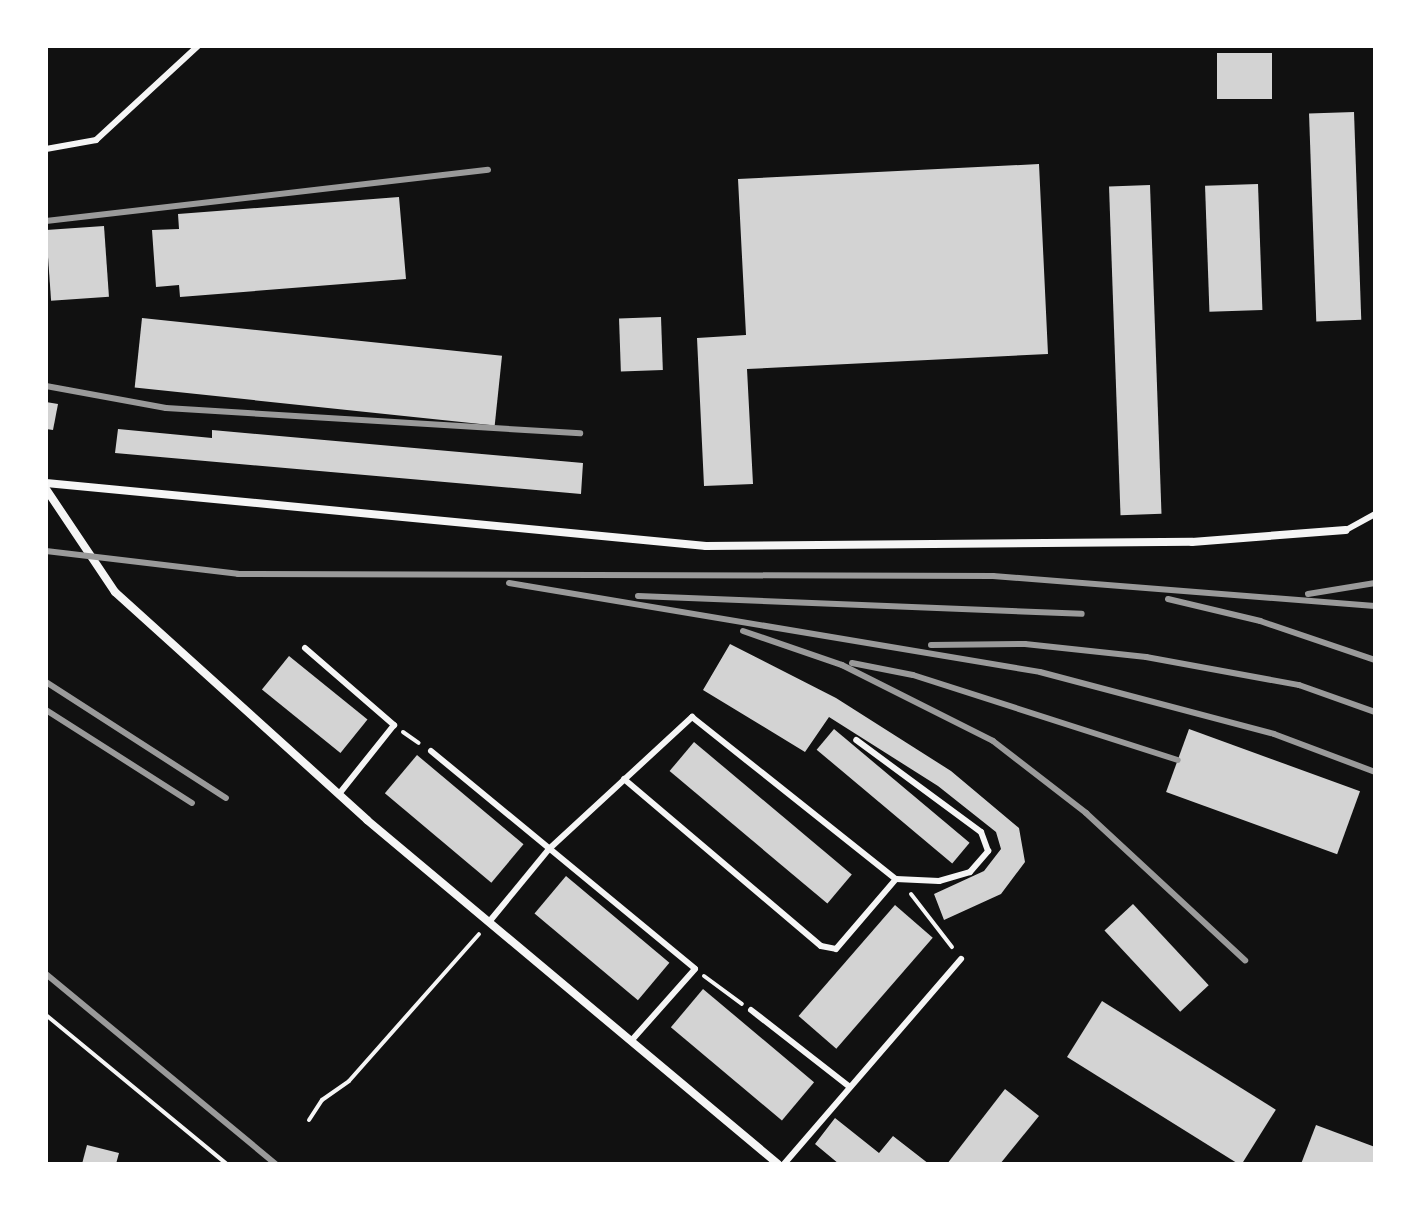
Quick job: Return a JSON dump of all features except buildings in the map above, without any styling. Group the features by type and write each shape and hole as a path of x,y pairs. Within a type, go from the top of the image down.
{"street":[{"path":"46,483 706,546 1192,542 1346,530"},
{"path":"46,489 115,592 339,794 781,1164"}],"lane":[{"path":"46,149 96,140 198,46"},
{"path":"1346,530 1375,514"},
{"path":"305,648 394,725 339,794"},
{"path":"489,922 549,849 692,717 896,879 939,881 970,872 988,851 981,832 856,740"},
{"path":"431,751 695,969 631,1041"},
{"path":"624,779 821,946 836,949 896,879"},
{"path":"781,1164 961,959"},
{"path":"751,1010 850,1087"}],"path":[{"path":"394,725 431,751"},
{"path":"896,879 961,959"},
{"path":"309,1120 322,1100 349,1081 433,990 489,922"},
{"path":"695,969 751,1010"},
{"path":"46,1015 227,1164"}],"railway":[{"path":"46,221 488,170"},
{"path":"46,386 166,408 580,433"},
{"path":"46,551 238,574 993,576 1375,606"},
{"path":"509,583 1040,672 1274,734 1375,772"},
{"path":"1308,594 1375,583"},
{"path":"638,596 1082,614"},
{"path":"1168,599 1260,621 1375,660"},
{"path":"743,631 842,665 993,741 1086,813 1245,960"},
{"path":"931,645 1025,644 1146,657 1299,685 1375,712"},
{"path":"852,663 913,675 1178,760"},
{"path":"46,682 226,798"},
{"path":"46,710 192,803"},
{"path":"46,974 276,1164"}]}
